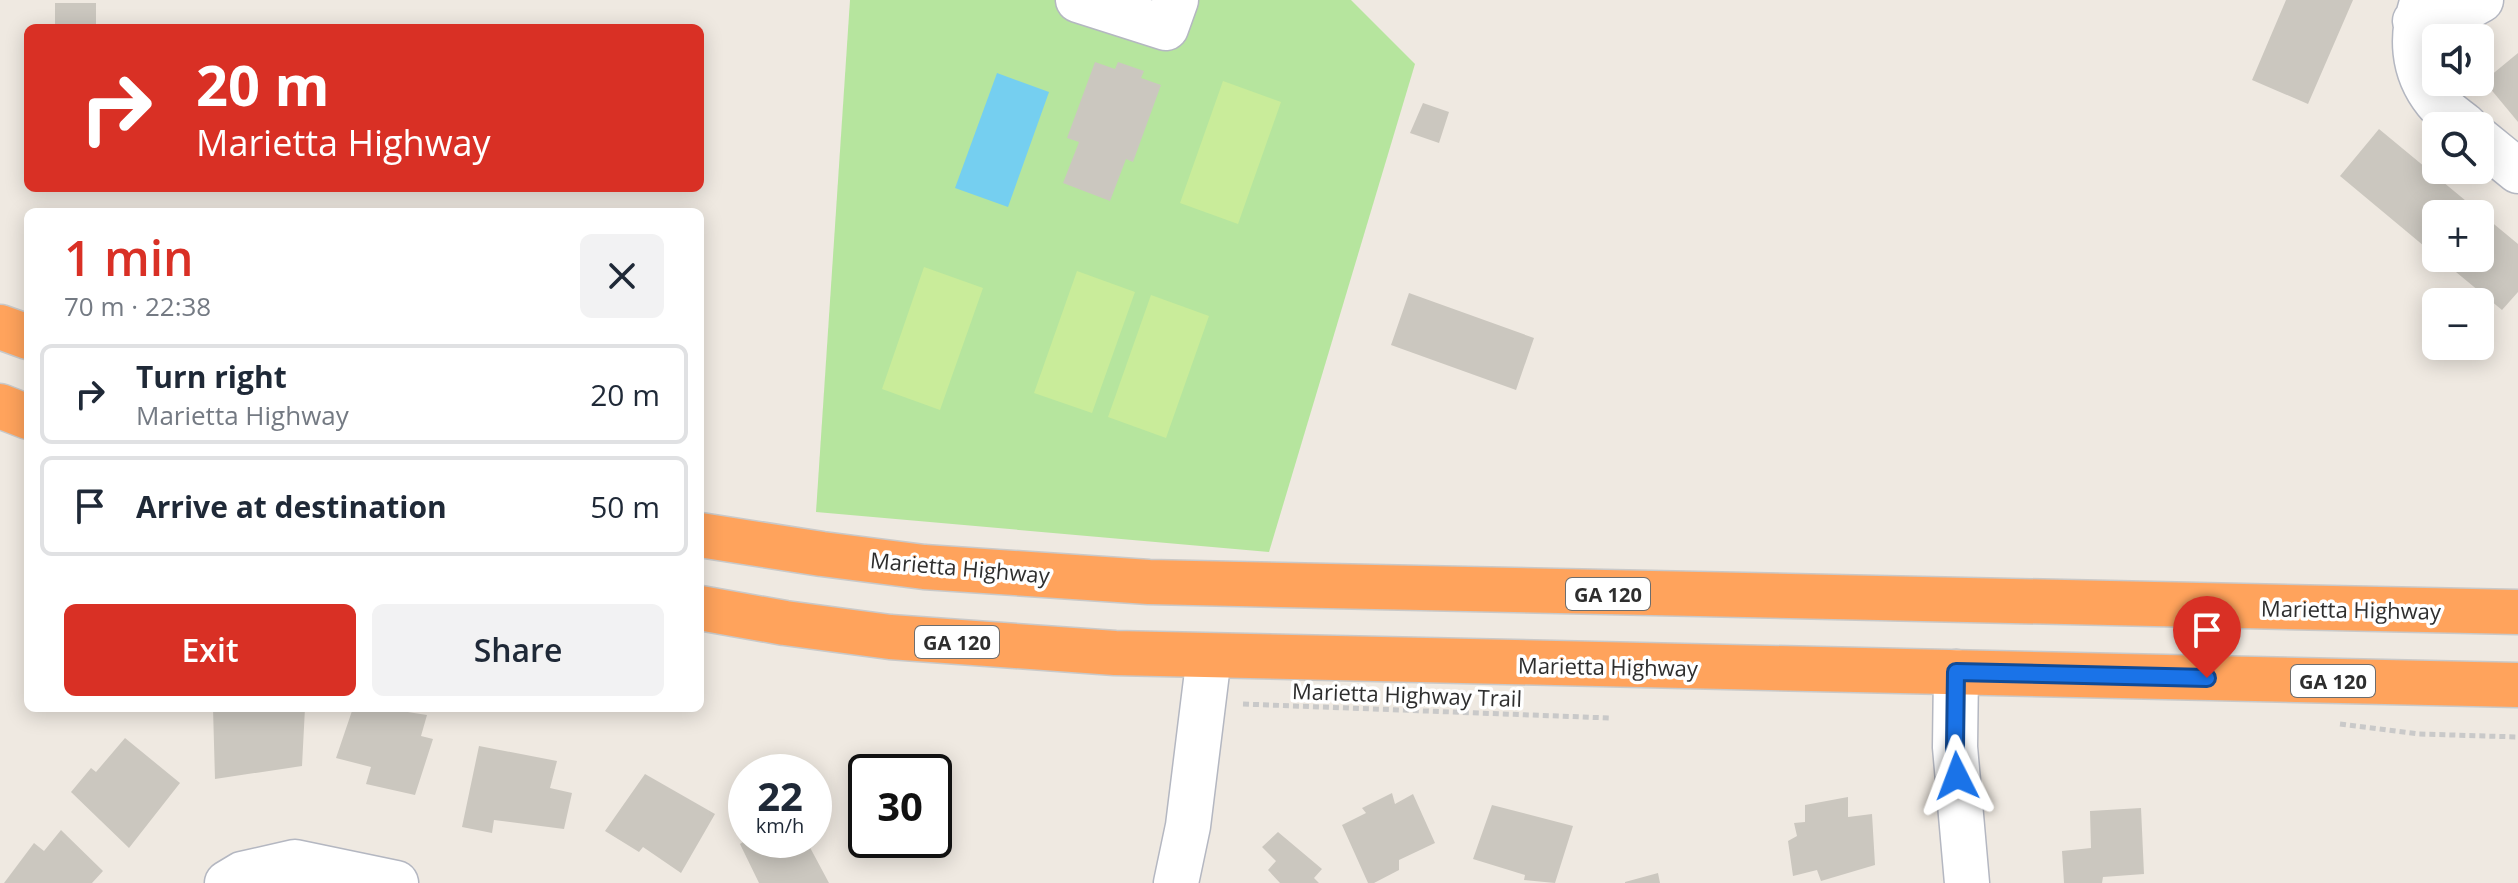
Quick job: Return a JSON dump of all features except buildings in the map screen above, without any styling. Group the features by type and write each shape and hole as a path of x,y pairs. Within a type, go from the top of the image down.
{"highway":[{"path":"0,327 24,336"},
{"path":"0,406 24,415"},
{"name":"Marietta Highway","path":"704,536 924,567 1149,582 2518,612"},
{"name":"Marietta Highway","path":"704,609 890,637 1115,653 2518,685"}],"street":[{"path":"1078,0 1166,28 1176,0"},
{"path":"2449,112 2436,101 2414,60 2419,10 2447,19 2481,0"},
{"path":"2494,151 2518,171"},
{"path":"1176,883 1188,826 1209,656"},
{"path":"1956,672 1955,747 1967,883"},
{"path":"227,883 242,874 295,862 396,883"}],"path":[{"name":"Marietta Highway Trail","path":"1203,703 1609,718"},
{"path":"2327,723 2419,734 2518,737"}],"green space":[{"path":"850,0 1351,0 1415,64 1269,552 816,512"},
{"path":"1223,81 1281,102 1238,224 1180,203"},
{"path":"924,267 983,288 940,410 882,389"},
{"path":"1077,271 1135,292 1092,413 1034,393"},
{"path":"1151,295 1209,316 1166,438 1108,417"}],"water":[{"path":"997,73 1049,92 1008,207 955,188"}],"route":[{"path":"1957,776 1956,672 2207,678"}]}
